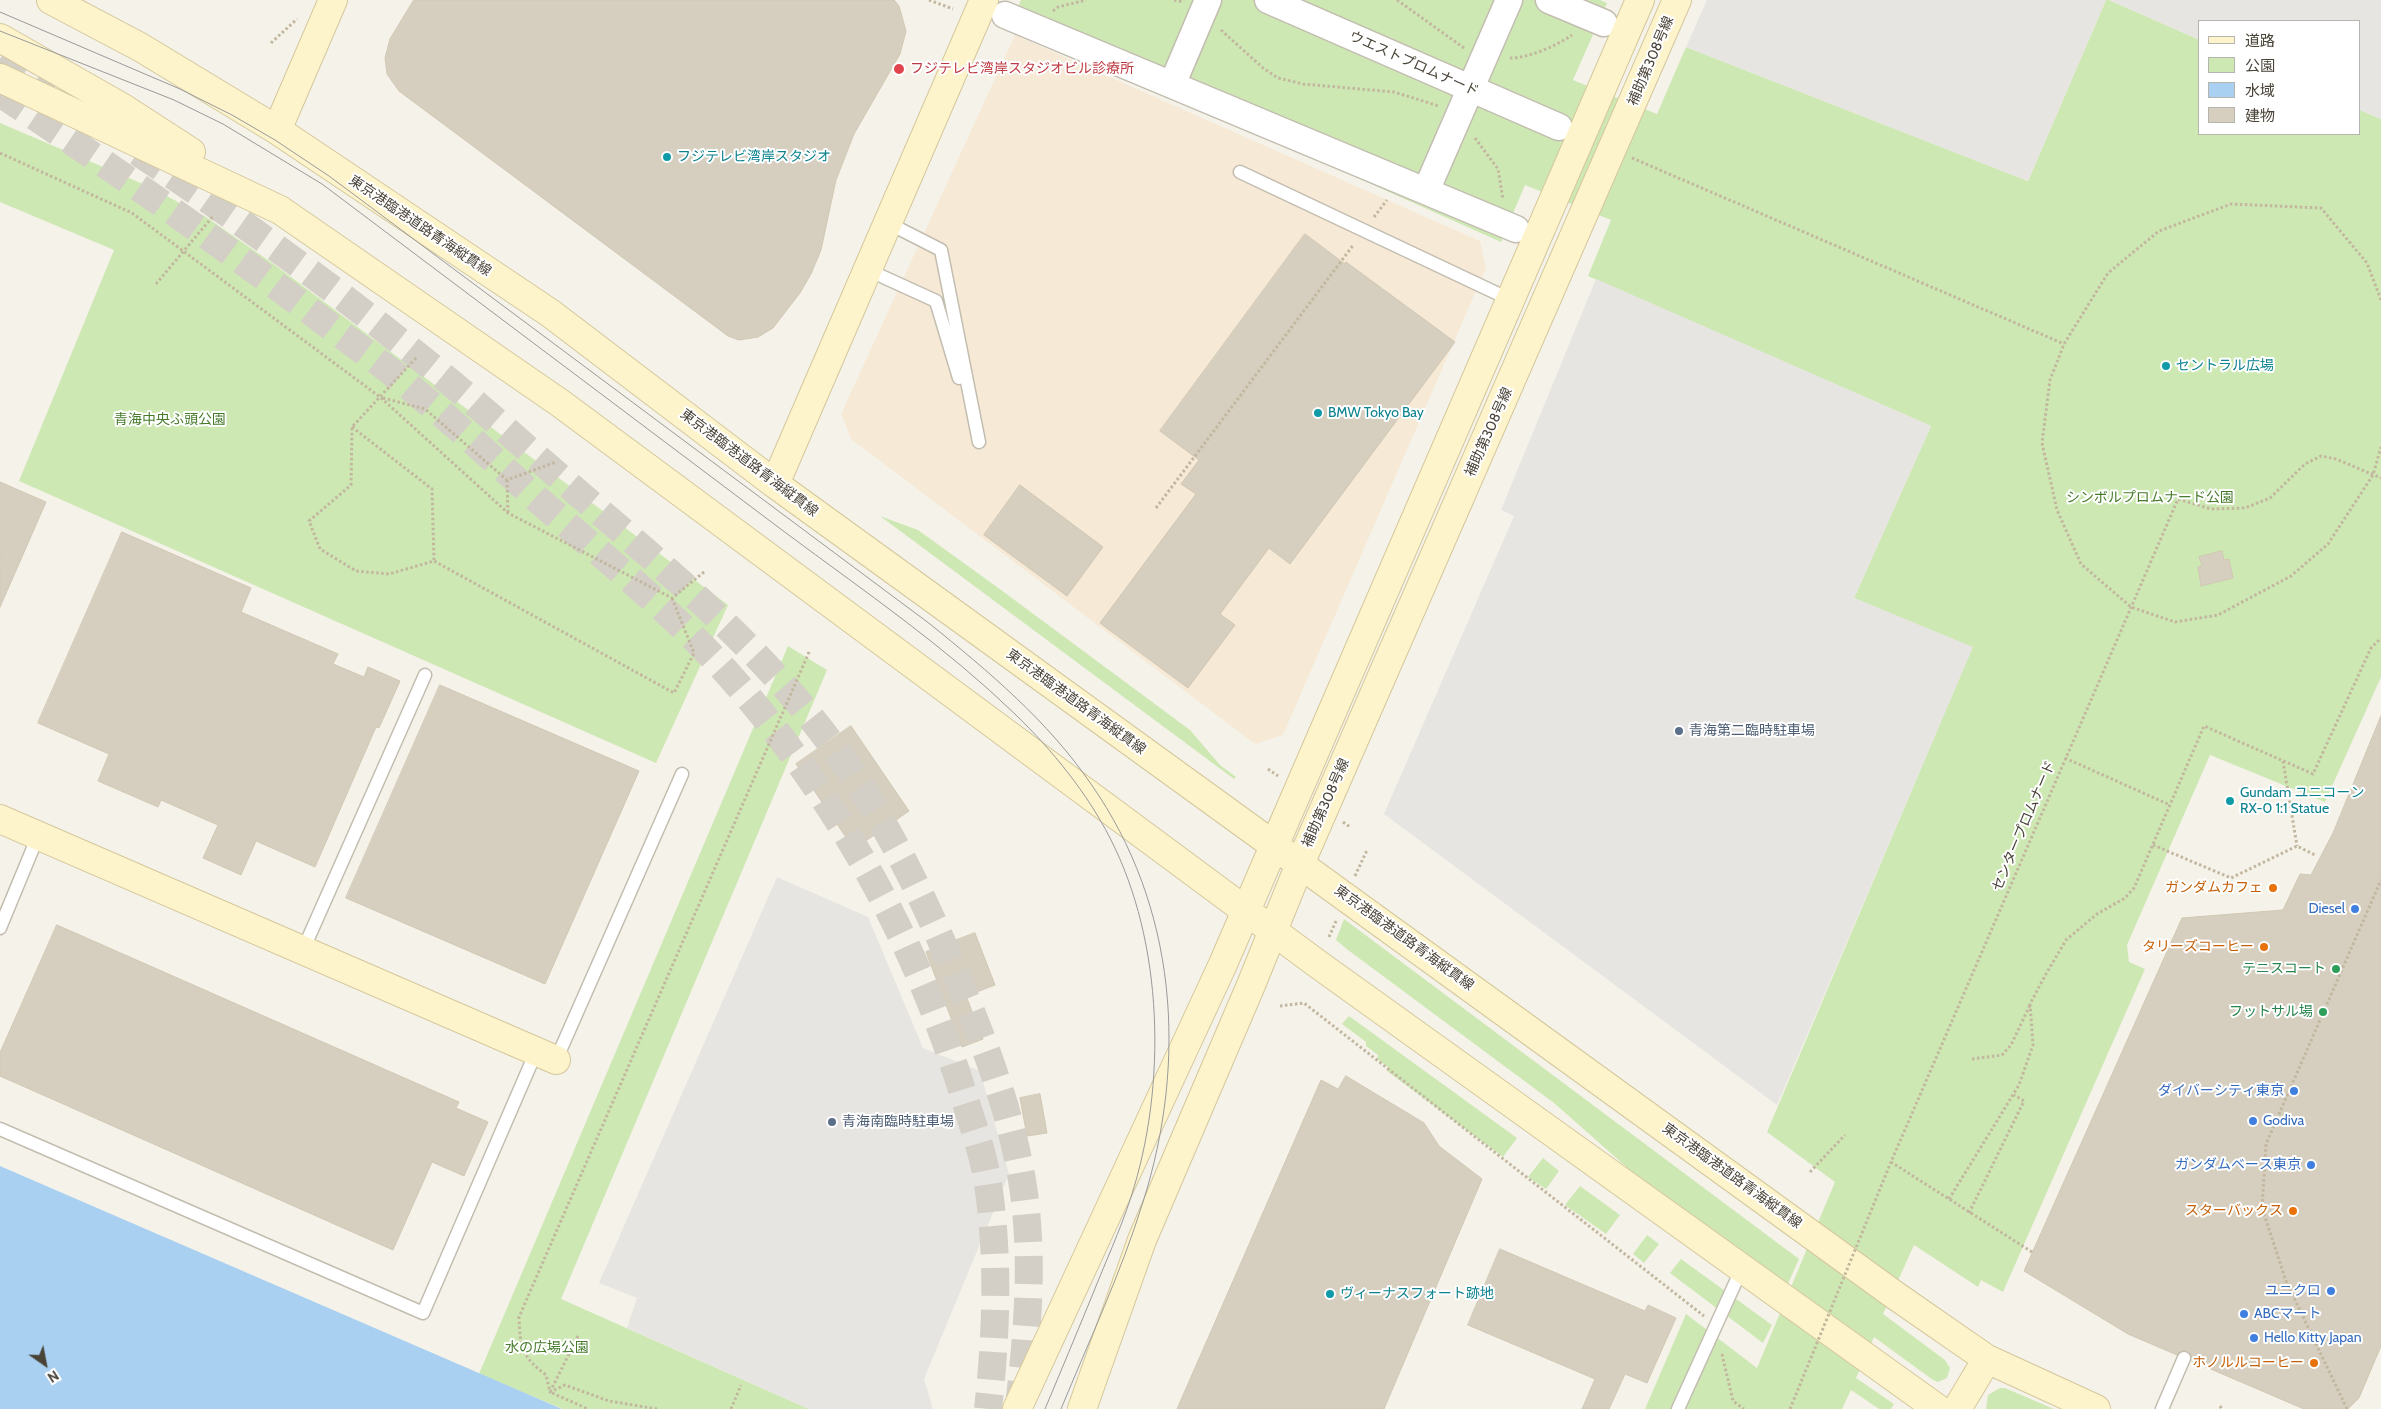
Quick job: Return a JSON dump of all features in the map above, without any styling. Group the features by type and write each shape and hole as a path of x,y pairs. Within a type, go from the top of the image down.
{"street":[{"name":"東京港臨港道路青海縦貫線","path":"51,0 140,47 277,130 550,313 776,484 1896,1296 1987,1359 2096,1409"},
{"path":"277,130 333,0"},
{"name":"ウエストプロムナード","path":"1268,0 1559,128"},
{"path":"1426,191 1509,0"},
{"path":"1549,0 1604,23"},
{"path":"1017,1409 1246,911 1640,0"},
{"name":"補助第308号線","path":"1082,1409 1142,1240 1272,930 1677,0"},
{"path":"1172,85 1206,5"},
{"path":"776,484 888,223 995,7 1172,85 1509,226"},
{"path":"0,38 123,108 280,210 560,403 1272,930 1938,1409"},
{"path":"0,78 280,210"},
{"path":"0,819 546,1056"},
{"path":"1957,1409 1987,1359"},
{"path":"1973,1409 1987,1359"}],"lane":[{"path":"1240,172 1510,299"},
{"path":"868,270 936,301 979,442 941,250 888,223"},
{"path":"303,950 425,675"},
{"path":"0,1129 423,1312 682,774"},
{"path":"0,928 38,836"},
{"path":"1678,1409 1742,1268"},
{"path":"2162,1409 2184,1358"}],"path":[{"path":"929,0 954,9"},
{"path":"1174,0 1206,5 1217,26 1263,68 1278,78 1303,84 1394,92 1443,108 1457,118 1480,143 1498,169 1509,226"},
{"path":"271,43 296,21 299,14"},
{"path":"0,154 132,213 380,397 508,513 672,598 694,653 674,693 434,561 389,574 356,571 320,550 309,521 351,485 352,427 380,397 416,358"},
{"path":"1632,158 2064,344"},
{"path":"1156,508 1401,181"},
{"path":"2381,300 2367,263 2321,208 2231,204 2159,231 2108,273 2064,344 2050,380 2042,443 2057,510 2081,564 2131,607 2175,622 2218,614 2257,596 2291,576 2328,544 2373,475 2381,447"},
{"path":"156,284 214,215"},
{"path":"380,397 425,409 507,480 508,513"},
{"path":"352,427 432,489 434,561"},
{"name":"センタープロムナード","path":"1790,1409 1891,1162 2178,499 2211,509 2244,508 2270,498 2306,464 2321,456 2336,459 2373,475"},
{"path":"507,480 556,462"},
{"path":"2373,475 2381,478"},
{"path":"672,598 704,572"},
{"path":"1972,1059 2002,1055 2015,1038 2030,1004 2066,940 2097,914 2125,898 2134,888 2204,726 2313,774 2371,648 2381,638"},
{"path":"550,1392 546,1375 529,1362 520,1342 520,1317 810,650"},
{"path":"2065,758 2170,805"},
{"path":"2283,761 2297,846"},
{"path":"1268,769 1280,777"},
{"path":"2152,845 2231,878 2297,846"},
{"path":"2297,846 2315,855"},
{"path":"1355,876 1367,850"},
{"path":"2347,1409 2286,1281 2262,1208 2266,1144 2381,880"},
{"path":"1329,936 1339,913"},
{"path":"1280,1006 1304,1002 1715,1325 1733,1400 1744,1409"},
{"path":"1949,1199 2014,1095 2028,1063 2033,1045 2030,1004"},
{"path":"1969,1214 2024,1101 2014,1095"},
{"path":"1810,1172 1845,1135"},
{"path":"1891,1162 1969,1214 2032,1252"},
{"path":"550,1392 578,1336"},
{"path":"550,1392 566,1385 608,1402 657,1409"},
{"path":"731,1409 742,1385"},
{"path":"550,1392 588,1409"}],"shaded area":[{"path":"1707,0 2106,0 2028,181 1686,47"},
{"path":"2109,0 2381,0 2381,119 2361,110 2361,20 2198,20 2198,39"},
{"path":"1015,35 1480,241 1486,268 1283,735 1255,744 851,439 841,414"},
{"name":"青海第二臨時駐車場","path":"1596,279 1931,426 1854,598 1973,647 1777,1105 1384,814 1514,516 1501,510"},
{"name":"青海南臨時駐車場","path":"777,877 868,917 923,1048 980,1071 1009,1174 924,1379 933,1409 809,1409 627,1328 637,1298 599,1283"}],"green space":[{"name":"シンボルプロムナード公園","path":"1021,0 1600,0 1607,3 1573,80 1657,114 1686,47 2028,181 2106,0 2109,0 2198,39 2198,135 2361,135 2361,110 2381,119 2381,677 2325,802 2210,755 2127,945 2129,962 2145,969 2003,1292 1981,1280 1978,1287 1914,1245 1883,1314 1945,1360 1950,1368 1947,1378 1938,1382 1933,1380 1874,1337 1856,1378 1894,1404 1891,1409 1879,1409 1851,1390 1842,1409 1645,1409 1686,1314 1757,1368 1835,1182 1767,1132 1972,648 1854,598 1931,426 1588,276 1611,220 1525,185 1501,242 1011,23"},
{"name":"青海中央ふ頭公園","path":"0,123 150,187 206,217 275,265 728,605 656,763 19,481 114,250 0,202"},
{"path":"880,516 918,530 997,587 1190,730 1220,765 1236,777 1234,779"},
{"name":"水の広場公園","path":"788,646 827,670 561,1299 809,1409 563,1409 479,1374"},
{"path":"1344,919 1799,1259 1787,1286 1631,1171 1554,1103 1348,950 1336,940"},
{"path":"1349,1016 1517,1138 1503,1157 1387,1071 1389,1068 1377,1059 1378,1055 1366,1046 1366,1042 1342,1024"},
{"path":"1543,1158 1559,1171 1546,1189 1528,1177"},
{"path":"1580,1186 1620,1215 1606,1234 1565,1205"},
{"path":"1647,1235 1659,1244 1644,1263 1633,1254"},
{"path":"1681,1259 1772,1325 1763,1343 1670,1273"},
{"path":"2000,1388 2005,1388 2054,1409 1986,1409 1988,1395"}],"water":[{"path":"0,1166 562,1409 0,1409"}],"building":[{"name":"フジテレビ湾岸スタジオ","path":"414,0 894,0 899,6 906,31 900,54 854,134 836,180 821,250 811,274 800,293 773,328 758,337 739,340 728,336 399,91 387,74 385,58 390,39"},
{"path":"1305,234 1455,342 1290,564 1269,548 1220,614 1235,625 1188,688 1100,623 1196,494 1181,484 1199,460 1160,431"},
{"path":"0,482 46,502 0,607"},
{"path":"1020,485 1103,547 1067,596 984,535"},
{"path":"122,532 251,588 241,612 338,654 333,664 364,677 368,667 400,681 379,728 376,727 315,867 256,841 241,875 203,858 218,825 161,800 158,807 98,781 109,754 38,723"},
{"path":"2222,551 2224,560 2229,559 2233,578 2201,586 2198,567 2202,566 2199,557"},
{"path":"440,685 639,771 545,984 346,898"},
{"name":"ダイバーシティ東京","path":"2381,716 2381,1346 2359,1398 2348,1409 2304,1409 2192,1361 2191,1354 2187,1350 2180,1351 2177,1355 2128,1334 2024,1271 2182,918 2283,910 2300,874 2311,875 2333,833"},
{"path":"851,726 909,811 854,849 796,764"},
{"path":"57,925 459,1102 456,1108 488,1122 464,1176 432,1162 393,1250 0,1076 0,1053"},
{"path":"975,933 995,985 966,996 983,1039 962,1047 926,952"},
{"name":"ヴィーナスフォート跡地","path":"1346,1076 1424,1123 1439,1146 1482,1179 1384,1409 1177,1409 1321,1080 1338,1089"},
{"path":"1040,1094 1047,1133 1027,1136 1020,1098"},
{"path":"1500,1249 1645,1311 1648,1305 1676,1318 1647,1383 1625,1374 1609,1409 1582,1409 1595,1379 1468,1325"}],"tunnel":[{"path":"0,59 51,93"},
{"path":"0,93 211,239 398,377 478,445 684,628 729,675 768,721 804,769 837,819 868,870 895,923 943,1033 978,1140 987,1178 994,1246 994,1328 988,1409"},
{"path":"138,152 216,205 332,289 473,401 722,621 783,685 835,749 876,812 928,911 978,1028 1004,1103 1022,1180 1028,1235 1027,1316 1020,1398"}],"tram line":[{"path":"0,12 180,89 232,115 275,140 329,176 930,624 1016,698 1056,739 1074,761 1091,784 1120,831 1142,881 1157,933 1166,986 1169,1040 1166,1094 1157,1148 1143,1202 1115,1281 1061,1409"},
{"path":"0,31 174,100 223,124 322,184 933,643 1016,715 1068,773 1101,821 1128,879 1141,923 1150,968 1154,1015 1154,1062 1150,1109 1143,1154 1131,1197 1045,1409"}],"place":[{"name":"フジテレビ湾岸スタジオビル診療所","path":"899,69"},
{"name":"フジテレビ湾岸スタジオ","path":"667,157"},
{"name":"セントラル広場","path":"2166,366"},
{"name":"BMW Tokyo Bay","path":"1318,413"},
{"name":"青海第二臨時駐車場","path":"1679,731"},
{"name":"Gundam ユニコーン RX-0 1:1 Statue","path":"2230,801"},
{"name":"ガンダムカフェ","path":"2273,888"},
{"name":"Diesel","path":"2355,909"},
{"name":"タリーズコーヒー","path":"2264,947"},
{"name":"テニスコート","path":"2336,969"},
{"name":"フットサル場","path":"2323,1012"},
{"name":"ダイバーシティ東京","path":"2294,1091"},
{"name":"Godiva","path":"2253,1121"},
{"name":"青海南臨時駐車場","path":"832,1122"},
{"name":"ガンダムベース東京","path":"2311,1165"},
{"name":"スターバックス","path":"2293,1211"},
{"name":"ユニクロ","path":"2331,1291"},
{"name":"ヴィーナスフォート跡地","path":"1330,1294"},
{"name":"ABCマート","path":"2244,1314"},
{"name":"Hello Kitty Japan","path":"2254,1338"},
{"name":"ホノルルコーヒー","path":"2314,1363"}]}
